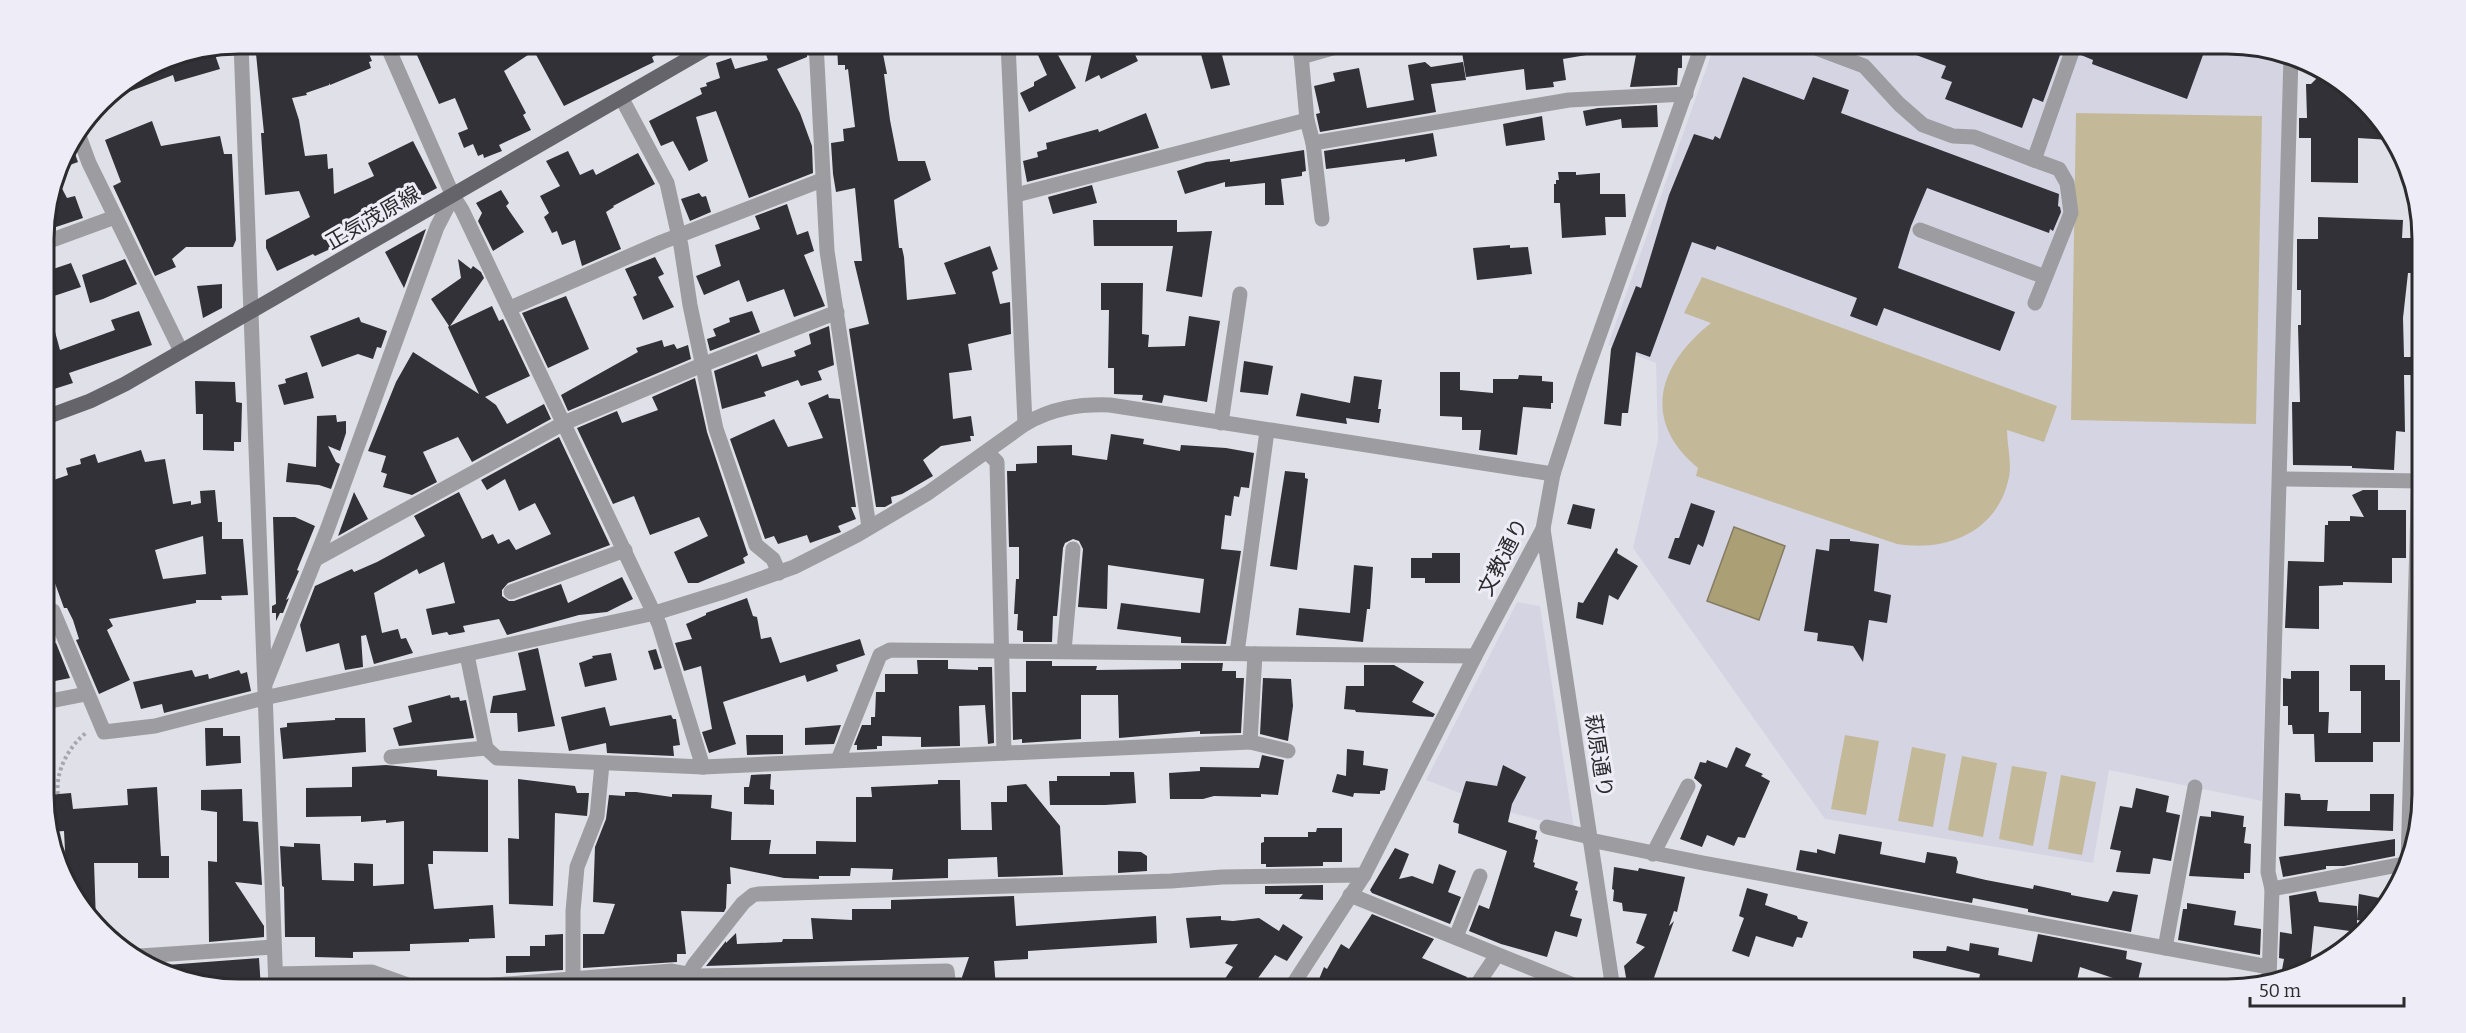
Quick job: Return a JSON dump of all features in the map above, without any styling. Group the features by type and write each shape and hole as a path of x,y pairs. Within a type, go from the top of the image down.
{"main road":[{"name":"正気茂原線","path":"54,414 90,401 125,384 253,313 699,54"}],"street":[{"path":"242,54 276,979"},
{"path":"390,54 453,196 510,308 655,613 703,767"},
{"path":"816,54 827,251 869,527"},
{"path":"1009,54 1025,424"},
{"path":"1301,54 1307,120 1313,143 1323,219"},
{"name":"文教通り","path":"1296,979 1364,876 1475,656 1543,529 1553,474 1584,378 1700,54"},
{"path":"1832,54 1864,66 1899,104 1923,125 1953,136 1974,137 2059,169 2067,183 2071,213 2035,303"},
{"path":"2034,160 2071,54"},
{"path":"1548,827 1653,854 2165,948 2269,973 2272,889 2268,872 2291,66"},
{"path":"1313,143 1569,100 1686,94"},
{"path":"622,99 667,183 716,429 756,545 772,559 779,573"},
{"path":"1016,195 1307,120"},
{"path":"81,142 89,163 181,351"},
{"path":"510,308 679,236 822,180"},
{"path":"264,693 316,559 437,227 453,196"},
{"path":"54,239 115,217"},
{"path":"1920,230 2045,277"},
{"path":"1221,423 1240,294"},
{"path":"316,559 564,423 702,364 837,312"},
{"path":"54,614 86,694 104,732 155,726 264,693 467,655 655,613 779,573 828,550 928,493 1025,424 1043,413 1060,408 1093,404 1553,474"},
{"path":"1237,652 1267,431"},
{"path":"987,452 997,462 1004,753"},
{"path":"2280,479 2412,481"},
{"name":"萩原通り","path":"1543,529 1611,979"},
{"path":"1064,651 1073,549"},
{"path":"512,592 625,550"},
{"path":"838,760 880,655 884,651 1237,652 1475,656"},
{"path":"1250,742 1255,654"},
{"path":"467,655 486,748 497,759 505,760 703,767 1250,742 1288,751"},
{"path":"54,700 86,694"},
{"path":"2409,822 2412,736"},
{"path":"391,757 486,748"},
{"path":"573,979 573,910 577,867 597,816 602,764"},
{"path":"1653,854 1688,786"},
{"path":"2165,948 2195,787"},
{"path":"2272,889 2397,865"},
{"path":"685,979 747,898 758,894 1171,881 1222,877 1364,876"},
{"path":"1456,937 1480,876"},
{"path":"1350,895 1558,979"},
{"path":"149,955 274,947"},
{"path":"1481,979 1497,955"},
{"path":"593,979 672,971 687,975 763,979"},
{"path":"855,979 947,971 948,979"},
{"path":"305,979 372,972 386,979"},
{"path":"687,975 689,979"}],"path":[{"path":"58,794 59,775 70,750 82,736 100,725"}],"shaded area":[{"path":"1711,54 2227,54 2251,56 2284,63 2262,801 2109,770 2093,863 1825,819 1633,548 1658,440 1656,363 1608,345"},
{"path":"2076,113 2262,116 2256,424 2071,420"},
{"path":"1702,277 2057,406 2044,442 2007,430 2009,477 2003,496 1994,512 1968,534 1934,545 1897,544 1696,476 1698,468 1680,450 1668,431 1663,412 1663,393 1669,374 1679,356 1711,323 1684,313"},
{"path":"1734,527 1785,546 1759,620 1707,601"},
{"path":"1517,602 1540,606 1574,829 1509,812 1426,780"},
{"path":"1845,735 1879,741 1866,815 1831,809"},
{"path":"1912,747 1946,754 1933,827 1898,821"},
{"path":"1962,756 1997,763 1983,837 1948,830"},
{"path":"2012,766 2047,772 2033,846 1999,839"},
{"path":"2061,775 2096,782 2082,855 2048,849"}],"building":[{"path":"256,54 369,54 372,61 369,62 371,68 330,85 329,83 329,85 306,93 307,95 292,98 299,120 305,156 327,154 328,169 333,168 334,194 374,176 368,163 413,141 437,188 354,233 328,250 315,256 313,254 277,271 266,248 266,240 310,217 299,191 265,195 261,133 264,133"},
{"path":"416,54 530,54 504,71 526,113 523,115 531,130 499,145 502,151 484,158 483,154 478,156 473,144 464,148 458,133 468,129 455,98 439,104"},
{"path":"536,54 658,54 652,57 654,62 564,106"},
{"path":"766,54 807,54 807,57 777,69 800,113 812,146 813,173 749,198 716,111 696,117 708,161 689,171 673,141 661,146 649,121 702,94 700,88 720,78 716,63 731,58 735,69 768,60"},
{"path":"837,54 883,54 887,74 884,74 890,120 898,161 925,161 931,180 894,200 899,248 902,248 904,257 907,300 956,294 944,263 990,246 998,269 992,272 1000,304 1010,302 1011,334 968,344 972,370 949,373 953,419 971,416 974,436 970,436 971,441 941,446 923,460 933,476 902,494 891,497 892,503 885,507 876,507 849,329 869,324 854,261 862,261 855,188 836,192 833,174 831,143 844,141 843,129 855,127 848,69 845,70 845,65 838,65"},
{"path":"1038,54 1057,54 1076,88 1029,112 1020,93 1034,86 1034,82 1047,75"},
{"path":"1092,54 1135,54 1138,61 1101,79 1099,75 1085,82"},
{"path":"1201,54 1222,54 1230,85 1211,89"},
{"path":"1462,54 1592,54 1563,59 1566,80 1553,82 1554,87 1526,90 1524,69 1466,77"},
{"path":"1682,54 1682,68 1678,68 1677,85 1630,87 1636,55"},
{"path":"1913,54 2060,54 2043,102 2033,98 2022,128 1945,99 1952,82 1941,78 1946,66"},
{"path":"2203,54 2187,99 2092,64 2093,60 2081,55"},
{"path":"215,56 220,69 175,82 173,75 124,94 157,73 191,60"},
{"path":"1425,62 1431,67 1463,62 1466,80 1431,84 1436,112 1320,132 1316,114 1320,113 1314,86 1335,81 1333,73 1359,68 1367,108 1414,100 1408,65"},
{"path":"1743,77 1804,100 1813,77 1849,90 1841,113 2059,194 2058,206 2061,212 2053,231 2050,229 2049,233 1927,188 1911,226 1898,268 2015,312 2000,351 1884,308 1877,326 1850,316 1857,298 1717,246 1715,250 1692,242 1650,357 1636,352 1628,413 1622,413 1621,426 1604,424 1611,349 1636,286 1641,288 1669,195 1694,134 1713,140 1715,136 1720,139"},
{"path":"2317,78 2330,85 2358,108 2383,140 2358,138 2358,183 2311,182 2311,138 2299,138 2299,118 2307,118 2306,84 2311,84"},
{"path":"1657,105 1658,127 1622,128 1621,119 1586,126 1583,111 1598,108"},
{"path":"1146,113 1159,148 1027,182 1023,161 1038,157 1037,152 1047,149 1046,143 1098,129 1099,132"},
{"path":"1542,116 1545,140 1506,146 1503,124"},
{"path":"152,121 161,146 220,136 224,154 232,154 236,240 233,247 186,247 172,259 176,267 155,276 113,186 121,182 105,140"},
{"path":"1433,133 1437,156 1405,162 1405,159 1326,169 1324,151"},
{"path":"1304,150 1306,171 1302,172 1302,176 1281,179 1284,205 1265,205 1265,183 1225,187 1225,182 1185,194 1177,171 1206,162 1230,159 1230,162"},
{"path":"568,151 580,175 593,169 596,175 638,153 655,184 606,212 621,249 582,266 575,240 562,245 557,231 552,233 544,217 549,213 540,196 560,186 546,161"},
{"path":"75,154 78,162 69,165"},
{"path":"1558,172 1576,172 1576,175 1600,173 1600,194 1625,194 1626,217 1605,217 1606,235 1562,238 1560,203 1554,203 1554,184 1556,180 1559,180"},
{"path":"1092,185 1097,203 1053,214 1048,197"},
{"path":"61,187 67,198 75,196 83,218 54,228"},
{"path":"501,190 509,203 506,206 524,232 493,251 478,221 482,213 476,203"},
{"path":"699,193 702,197 706,196 711,212 690,221 681,199"},
{"path":"787,204 797,235 808,231 814,251 804,255 825,306 794,317 784,289 747,302 739,280 704,295 696,276 721,266 715,245 760,229 755,216"},
{"path":"2318,217 2403,220 2402,238 2412,238 2412,273 2408,273 2403,318 2404,357 2412,357 2412,375 2404,375 2405,432 2396,431 2394,470 2352,468 2352,466 2293,465 2292,402 2300,402 2298,325 2301,325 2301,290 2297,290 2297,239 2318,239"},
{"path":"1093,220 1177,220 1177,232 1212,231 1202,297 1166,291 1173,246 1094,246"},
{"path":"426,229 420,246 404,288 385,252"},
{"path":"1510,245 1510,248 1528,247 1532,274 1477,280 1473,248"},
{"path":"655,257 664,274 658,277 674,307 643,320 633,297 637,295 625,269"},
{"path":"125,259 137,284 90,303 82,275"},
{"path":"458,259 471,269 473,266 481,272 484,278 450,326 492,306 499,321 503,319 530,376 485,397 496,405 507,424 544,404 551,419 472,462 458,437 423,452 437,482 412,495 383,487 387,474 381,472 386,456 368,451 396,382 413,352 479,394 449,326 431,299 461,278"},
{"path":"71,263 81,287 54,296 54,269"},
{"path":"1101,283 1143,283 1142,334 1149,335 1148,347 1185,346 1189,316 1220,321 1207,402 1164,395 1162,403 1142,400 1143,395 1114,394 1114,368 1108,368 1109,310 1101,310"},
{"path":"222,284 222,308 203,318 197,286"},
{"path":"566,296 589,349 548,368 522,313"},
{"path":"139,311 152,345 69,373 73,383 54,389 54,328 60,350 115,330 111,320"},
{"path":"752,311 760,332 710,351 707,339 716,336 713,329 730,322 729,318"},
{"path":"359,317 361,322 387,331 381,348 377,347 373,359 358,354 322,367 310,336"},
{"path":"829,326 834,365 818,371 822,380 801,386 798,380 764,392 766,396 722,409 714,371 757,354 762,367 796,356 794,351 811,344 809,334"},
{"path":"662,340 664,347 674,344 677,349 688,345 691,359 568,411 561,395 638,352 636,348"},
{"path":"1244,361 1273,366 1268,395 1240,392"},
{"path":"307,372 314,398 284,405 278,385 286,383 285,379"},
{"path":"1440,372 1460,372 1460,390 1493,393 1493,379 1518,379 1519,375 1542,376 1542,381 1553,382 1553,403 1551,403 1551,409 1523,407 1517,455 1479,450 1481,430 1462,430 1462,417 1440,416"},
{"path":"1354,376 1382,380 1378,409 1381,409 1379,423 1346,418 1347,424 1296,416 1301,393 1350,403"},
{"path":"695,378 707,432 748,555 743,558 745,563 698,583 688,583 674,552 708,536 699,517 650,535 634,496 613,504 577,428 617,411 622,423 658,410 652,397"},
{"path":"195,381 235,382 236,402 242,403 241,442 234,442 234,451 203,450 203,414 196,414"},
{"path":"828,394 829,398 840,399 856,507 851,507 856,519 838,526 841,532 810,543 807,535 778,544 774,536 765,539 730,439 774,419 788,447 823,438 808,403"},
{"path":"336,415 337,422 346,421 346,433 340,451 328,446 336,462 340,464 331,489 319,485 286,482 288,463 316,467 317,416"},
{"path":"1111,434 1144,439 1143,444 1180,451 1181,445 1226,448 1254,453 1249,488 1241,487 1239,497 1234,496 1231,516 1225,515 1221,549 1241,551 1226,644 1181,643 1181,637 1117,629 1121,603 1200,613 1204,579 1108,565 1107,609 1078,607 1083,549 1079,541 1073,539 1065,543 1063,548 1057,616 1053,616 1052,642 1023,642 1023,631 1017,630 1018,614 1014,614 1016,579 1019,579 1019,547 1009,547 1007,471 1016,471 1016,464 1037,463 1037,446 1072,445 1072,455 1107,460"},
{"path":"559,437 610,545 508,583 502,590 502,596 509,601 514,601 561,584 568,603 622,577 633,599 607,612 579,615 507,635 499,619 463,626 465,632 432,635 426,609 455,603 444,562 419,574 417,569 374,593 382,633 398,629 401,639 406,638 413,653 374,664 366,635 361,636 363,667 345,670 339,643 306,652 300,625 315,586 352,569 354,572 377,562 425,536 414,516 459,492 482,539 493,534 498,544 509,539 516,550 551,534 535,503 519,511 505,479 487,490 481,480"},
{"path":"141,450 145,462 165,459 173,504 191,501 191,505 201,503 200,491 215,490 218,522 222,522 222,539 243,539 248,595 221,596 222,600 196,600 196,603 109,619 113,626 107,630 130,680 99,694 76,640 79,639 73,620 67,608 64,608 54,580 54,480 68,475 66,468 81,464 80,459 95,454 98,463","holes":["203,536 206,574 163,579 155,550"]},
{"path":"1285,471 1305,473 1305,478 1308,479 1297,570 1270,566"},
{"path":"2363,490 2378,490 2378,510 2406,510 2406,558 2392,558 2392,583 2343,582 2343,585 2319,586 2319,629 2285,628 2288,561 2324,562 2325,525 2328,525 2328,521 2350,521 2350,516 2364,517 2352,495"},
{"path":"354,492 368,519 338,536"},
{"path":"1691,503 1715,511 1703,547 1698,544 1690,565 1668,558 1675,538 1679,538"},
{"path":"1573,504 1595,509 1591,529 1567,524"},
{"path":"273,517 295,517 315,526 283,613 280,613 276,621 276,613 272,613 272,606 276,604"},
{"path":"1830,539 1850,539 1850,541 1879,544 1874,591 1891,595 1887,623 1869,620 1863,662 1853,646 1817,641 1818,633 1804,631 1816,549 1829,551"},
{"path":"1616,548 1617,553 1638,566 1618,600 1609,595 1603,625 1576,618 1578,602 1583,603"},
{"path":"1432,553 1460,553 1460,583 1425,583 1425,578 1411,578 1411,558 1432,558"},
{"path":"1354,565 1373,567 1370,609 1367,609 1363,642 1296,635 1299,608 1350,613"},
{"path":"747,598 753,616 757,617 761,639 771,637 780,663 860,639 865,655 836,665 838,671 807,682 805,675 723,702 736,744 709,753 702,732 712,729 701,666 684,671 675,643 692,639 686,624 706,613"},
{"path":"54,643 56,643 70,678 54,681"},
{"path":"538,648 555,726 518,732 517,713 490,713 493,696 526,690 518,653"},
{"path":"656,649 662,668 654,670 648,651"},
{"path":"611,653 617,680 585,687 579,663 593,658 592,656"},
{"path":"917,660 948,660 948,669 978,670 978,667 992,667 994,743 988,744 985,705 959,706 960,746 921,747 921,737 882,736 882,746 877,746 877,749 857,750 857,745 854,745 862,725 871,725 871,717 875,717 876,692 885,692 885,674 918,674"},
{"path":"1026,661 1052,661 1052,666 1097,666 1096,670 1181,669 1181,663 1223,663 1222,671 1236,671 1236,678 1244,678 1241,733 1200,734 1200,731 1119,738 1118,695 1081,695 1081,739 1022,743 1022,739 1013,740 1012,692 1026,692"},
{"path":"1364,665 1394,665 1424,682 1412,702 1435,714 1433,717 1356,712 1344,709 1346,686 1364,686"},
{"path":"2350,665 2385,665 2385,680 2400,680 2400,742 2373,742 2373,762 2315,762 2314,734 2293,734 2292,725 2288,725 2288,706 2283,706 2283,678 2291,679 2291,671 2319,671 2319,712 2329,712 2328,733 2361,733 2361,691 2350,691"},
{"path":"192,670 195,677 208,674 209,679 239,670 241,674 247,672 251,691 164,713 162,704 141,709 133,682"},
{"path":"1263,678 1291,679 1293,706 1288,741 1260,734"},
{"path":"450,695 451,698 459,697 460,701 466,700 474,738 399,746 393,728 412,722 408,706"},
{"path":"605,707 610,726 671,715 673,719 676,719 680,745 673,746 674,756 607,753 606,743 569,751 561,717"},
{"path":"335,718 365,718 366,752 283,759 280,728 287,727 287,723 335,720"},
{"path":"841,725 834,744 805,745 805,728"},
{"path":"205,728 223,728 223,736 240,736 241,763 206,766"},
{"path":"746,735 783,735 783,754 747,755"},
{"path":"1736,747 1751,754 1745,766 1763,774 1761,776 1770,781 1745,838 1738,837 1734,846 1707,835 1702,847 1680,839 1702,785 1694,778 1700,762 1706,763 1707,760 1727,768"},
{"path":"1347,749 1364,751 1363,765 1388,769 1385,790 1380,791 1380,794 1354,793 1353,797 1332,792 1337,774 1346,776"},
{"path":"1262,755 1284,760 1278,795 1170,799 1169,773 1200,771 1200,767 1259,768"},
{"path":"386,765 437,770 437,776 488,780 488,852 433,851 433,864 428,864 434,909 493,905 495,938 469,939 469,942 410,944 410,951 353,952 353,958 315,957 315,937 285,937 280,846 294,847 294,843 320,844 322,880 354,881 354,863 373,864 373,886 404,884 404,821 361,822 361,816 306,817 306,788 352,787 352,767"},
{"path":"1503,765 1526,777 1512,804 1508,822 1537,831 1534,867 1578,882 1575,890 1578,891 1570,916 1582,919 1577,937 1555,931 1547,957 1501,944 1469,931 1479,905 1489,909 1507,851 1458,833 1459,824 1453,822 1466,781 1497,786"},
{"path":"1110,772 1134,772 1136,803 1050,805 1049,781 1057,781 1057,776 1110,776"},
{"path":"771,774 770,789 774,790 774,805 744,804 744,787 749,787 751,775"},
{"path":"518,779 575,786 577,793 589,793 587,816 555,813 553,906 509,904 508,838 519,839"},
{"path":"938,780 960,780 961,830 992,830 991,802 1007,802 1007,786 1026,784 1060,826 1063,875 998,877 997,857 948,859 948,878 892,880 893,869 851,868 850,876 819,876 819,879 784,878 730,867 731,884 727,884 724,912 681,911 686,954 677,954 677,962 583,968 583,934 604,934 615,904 593,902 595,847 606,819 609,795 625,796 625,792 636,792 672,797 672,794 712,795 711,808 732,812 731,840 771,840 769,854 816,854 816,841 856,842 856,797 872,797 871,787 938,784"},
{"path":"157,787 161,856 169,856 169,878 138,878 138,863 94,863 96,910 73,876 65,856 64,831 58,831 54,794 71,793 73,809 128,805 127,789"},
{"path":"2136,788 2169,796 2166,812 2180,815 2171,861 2153,858 2150,874 2116,872 2121,851 2110,849 2120,806 2132,808"},
{"path":"242,789 243,821 258,822 262,885 235,882 264,926 264,937 209,942 208,861 217,862 217,812 201,810 201,790"},
{"path":"2285,793 2300,794 2301,800 2328,800 2327,811 2370,811 2370,794 2394,794 2393,831 2284,826"},
{"path":"2211,811 2244,816 2243,827 2246,827 2244,843 2251,844 2250,873 2244,873 2244,879 2189,876 2200,816 2211,817"},
{"path":"1317,828 1342,828 1342,862 1323,862 1323,866 1266,867 1266,864 1261,864 1261,843 1264,842 1264,837 1308,837 1308,832 1316,832"},
{"path":"1839,834 1882,842 1880,854 1925,863 1927,852 1956,857 1958,862 1956,873 1986,880 2033,889 2034,885 2108,902 2113,891 2138,895 2131,932 2028,912 2028,909 1973,898 1972,903 1796,870 1800,850 1817,853 1817,849 1835,854"},
{"path":"2395,839 2395,856 2344,866 2326,866 2326,869 2283,877 2279,857"},
{"path":"1395,848 1409,854 1399,879 1412,876 1433,884 1439,864 1456,871 1448,892 1461,897 1450,924 1372,893 1370,890"},
{"path":"1118,851 1141,852 1147,856 1147,871 1118,873"},
{"path":"1614,867 1638,871 1639,868 1685,877 1677,912 1674,911 1669,926 1674,921 1654,979 1626,979 1624,966 1645,947 1636,943 1647,914 1623,911 1622,903 1613,901 1614,890 1612,889"},
{"path":"1323,885 1323,900 1299,899 1303,894 1265,894 1265,886"},
{"path":"1747,888 1768,894 1765,905 1808,922 1802,938 1797,937 1793,947 1756,936 1749,957 1732,951 1744,918 1739,916"},
{"path":"2316,891 2319,902 2357,906 2357,926 2351,931 2314,926 2311,959 2282,970 2284,959 2279,958 2280,932 2292,934 2289,896"},
{"path":"2359,894 2380,898 2362,921 2357,920"},
{"path":"1014,896 1016,926 1156,916 1157,943 1028,951 1028,959 994,961 995,979 962,979 969,957 706,966 726,941 726,943 736,933 737,944 782,942 783,939 813,939 811,918 852,920 852,909 891,909 891,900"},
{"path":"2187,903 2236,911 2234,925 2261,929 2260,955 2178,940 2183,909 2187,909"},
{"path":"1372,914 1434,939 1422,958 1467,977 1466,979 1319,979 1324,967 1327,969 1341,944 1349,949"},
{"path":"1221,916 1221,920 1233,921 1259,918 1279,931 1283,924 1303,937 1287,961 1275,955 1257,979 1225,979 1233,967 1225,963 1238,944 1190,948 1186,918"},
{"path":"563,934 563,970 506,973 506,956 530,956 530,946 545,946 545,935"},
{"path":"2038,934 2127,951 2126,959 2142,963 2138,979 2116,979 2080,967 2077,979 1979,979 1980,974 1913,958 1913,951 1946,951 1947,946 1969,951 1970,943 1999,948 1998,955 2032,962"},
{"path":"259,958 260,979 215,977 191,973 169,965"}]}
